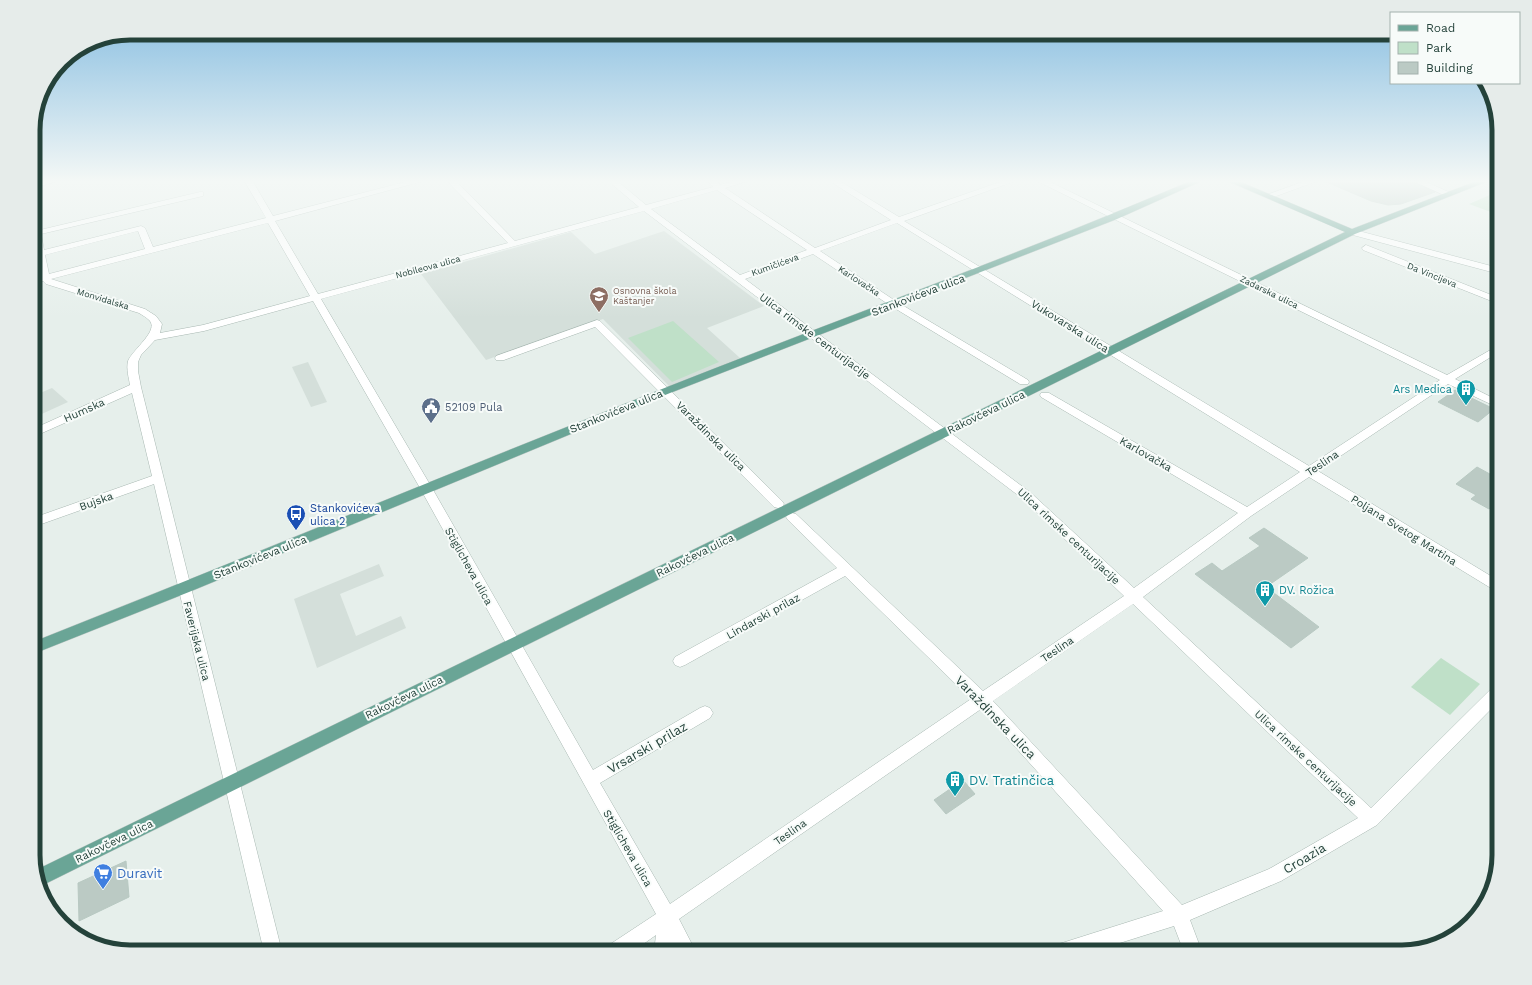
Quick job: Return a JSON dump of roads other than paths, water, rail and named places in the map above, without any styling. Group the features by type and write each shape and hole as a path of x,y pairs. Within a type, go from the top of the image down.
{"main road":[{"name":"Stankovićeva ulica","path":"40,645 666,391 894,304 1091,226"},
{"path":"1338,226 1352,232"},
{"name":"Rakovčeva ulica","path":"43,876 1250,282 1367,226"}],"street":[{"path":"40,232 66,226"},
{"path":"150,250 141,228 40,254 45,278 247,226"},
{"name":"Stiglicheva ulica","path":"274,226 426,488 512,644 683,945"},
{"path":"496,226 513,243"},
{"name":"Nobileova ulica","path":"154,337 204,328 575,226"},
{"name":"Ulica rimske centurijacije","path":"669,226 1041,507 1371,819"},
{"name":"Karlovačka","path":"776,226 894,304 1024,382"},
{"name":"Kumičićeva","path":"739,278 882,226"},
{"name":"Vukovarska ulica","path":"905,226 980,270 1110,351 1309,471"},
{"name":"Zadarska ulica","path":"1133,226 1250,282 1492,402"},
{"path":"1352,232 1492,269"},
{"name":"Da Vincijeva","path":"1366,248 1492,298"},
{"name":"Monvidalska","path":"40,278 45,278 48,282 154,317 157,325 157,330 154,337"},
{"name":"Varaždinska ulica","path":"500,358 597,323 778,504"},
{"name":"Faverijska ulica","path":"154,337 138,350 132,364 136,387 271,945"},
{"name":"Teslina","path":"626,945 1134,596 1247,513 1447,380 1492,352"},
{"name":"Humska","path":"40,430 136,387"},
{"name":"Karlovačka","path":"1045,394 1247,513"},
{"name":"Poljana Svetog Martina","path":"1309,471 1492,584"},
{"name":"Bujska","path":"40,520 158,478"},
{"name":"Varaždinska ulica","path":"792,517 845,570 982,700 1179,915 1190,945"},
{"name":"Lindarski prilaz","path":"680,661 845,570"},
{"name":"Croazia","path":"1084,945 1179,915 1275,875 1371,819 1492,698"},
{"name":"Vrsarski prilaz","path":"590,780 705,713"},
{"path":"664,945 667,917"}],"place":[{"name":"Osnovna škola Kaštanjer","path":"599,313"},
{"name":"Ars Medica","path":"1466,406"},
{"name":"52109 Pula","path":"431,424"},
{"name":"Stankovićeva ulica 2","path":"296,531"},
{"name":"DV. Rožica","path":"1265,607"},
{"name":"DV. Tratinčica","path":"955,797"},
{"name":"Duravit","path":"103,890"}]}
